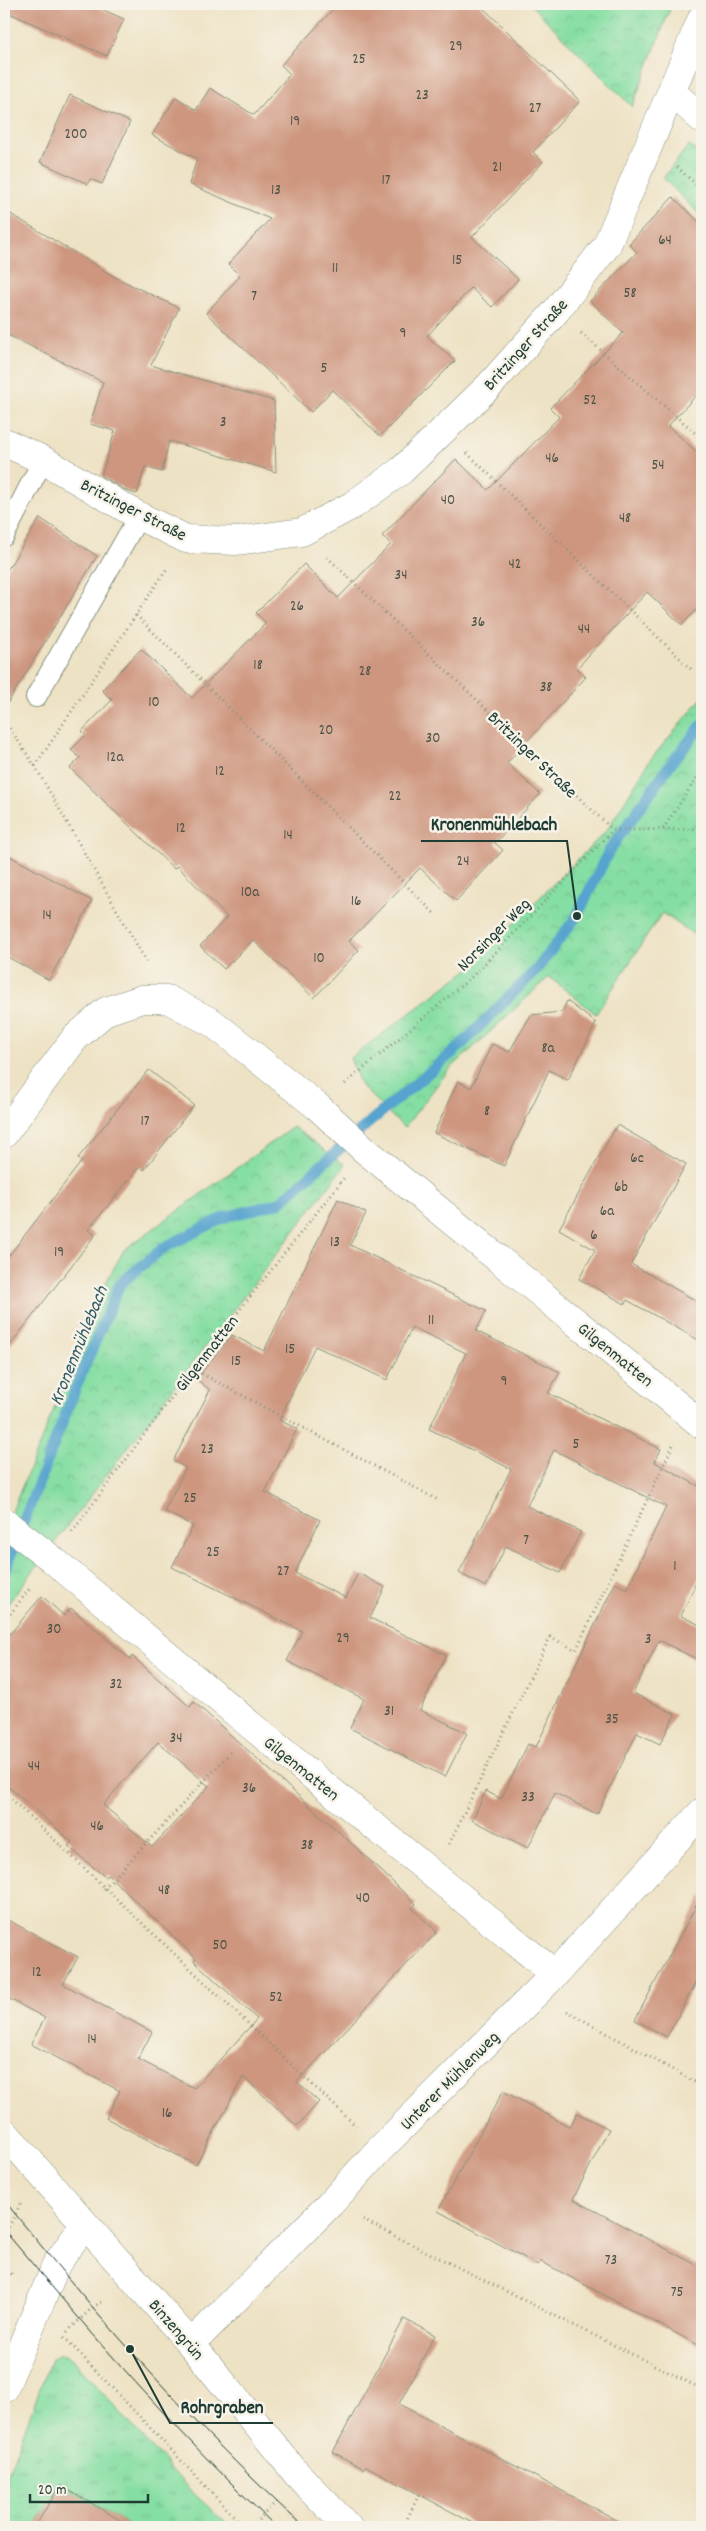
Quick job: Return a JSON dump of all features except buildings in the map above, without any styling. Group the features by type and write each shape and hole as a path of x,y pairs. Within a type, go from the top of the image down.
{"street":[{"name":"Britzinger Straße","path":"4,442 43,460 139,516 186,539 237,541 302,532 353,505 402,470 489,386 556,311 607,245 702,18"},
{"path":"672,93 702,119"},
{"name":"Gilgenmatten","path":"4,1134 76,1038 106,1011 142,999 167,999 213,1023 326,1115 366,1151 695,1419"},
{"name":"Gilgenmatten","path":"12,1529 52,1559 254,1728 555,1974"},
{"name":"Unterer Mühlenweg","path":"191,2344 330,2204 380,2149 555,1974 702,1812"},
{"name":"Binzengrün","path":"4,2132 191,2344 297,2474 348,2527"},
{"path":"4,2389 57,2263 86,2224"}],"lane":[{"path":"4,536 43,460"},
{"path":"36,697 139,516"}],"path":[{"path":"556,311 702,439"},
{"path":"443,430 692,670"},
{"name":"Britzinger Straße","path":"302,532 613,830"},
{"path":"35,766 186,539"},
{"path":"136,615 434,913"},
{"path":"4,720 35,766 167,999"},
{"path":"663,829 702,770"},
{"path":"613,830 702,830"},
{"name":"Norsinger Weg","path":"326,1115 473,976 613,830"},
{"name":"Gilgenmatten","path":"4,1622 193,1369 366,1151"},
{"path":"193,1369 438,1500"},
{"path":"434,1876 550,1637 576,1650 695,1419"},
{"path":"104,1889 254,1728"},
{"path":"4,1792 380,2149"},
{"path":"535,1994 702,2086"},
{"path":"330,2204 702,2389"},
{"path":"4,2266 39,2302"},
{"path":"109,2305 104,2299 62,2336 244,2527"},
{"path":"403,2527 419,2495"},
{"path":"251,2527 281,2498"}],"green space":[{"path":"530,4 672,4 632,107"},
{"path":"689,145 702,157 702,217 663,178"},
{"path":"702,698 702,940 662,913 596,1014 549,977 448,1071 404,1128 361,1086 350,1058 471,967 607,830 650,760"},
{"path":"293,1127 345,1165 4,1609 4,1531 105,1284 124,1250"},
{"path":"60,2354 73,2360 189,2489 230,2527 132,2527 60,2485 35,2527 4,2527 4,2484 51,2359"}],"waterway":[{"name":"Kronenmühlebach","path":"4,1572 82,1372 120,1284 163,1248 225,1217 279,1203 372,1120 457,1049 537,969 577,916 609,851 669,766 702,725"}],"tram line":[{"path":"4,2200 74,2286 148,2370 224,2450 304,2527"},
{"path":"4,2230 136,2382 204,2456 276,2527"}],"place":[{"name":"Kronenmühlebach","path":"577,916"},
{"name":"Rohrgraben","path":"130,2349"}]}
